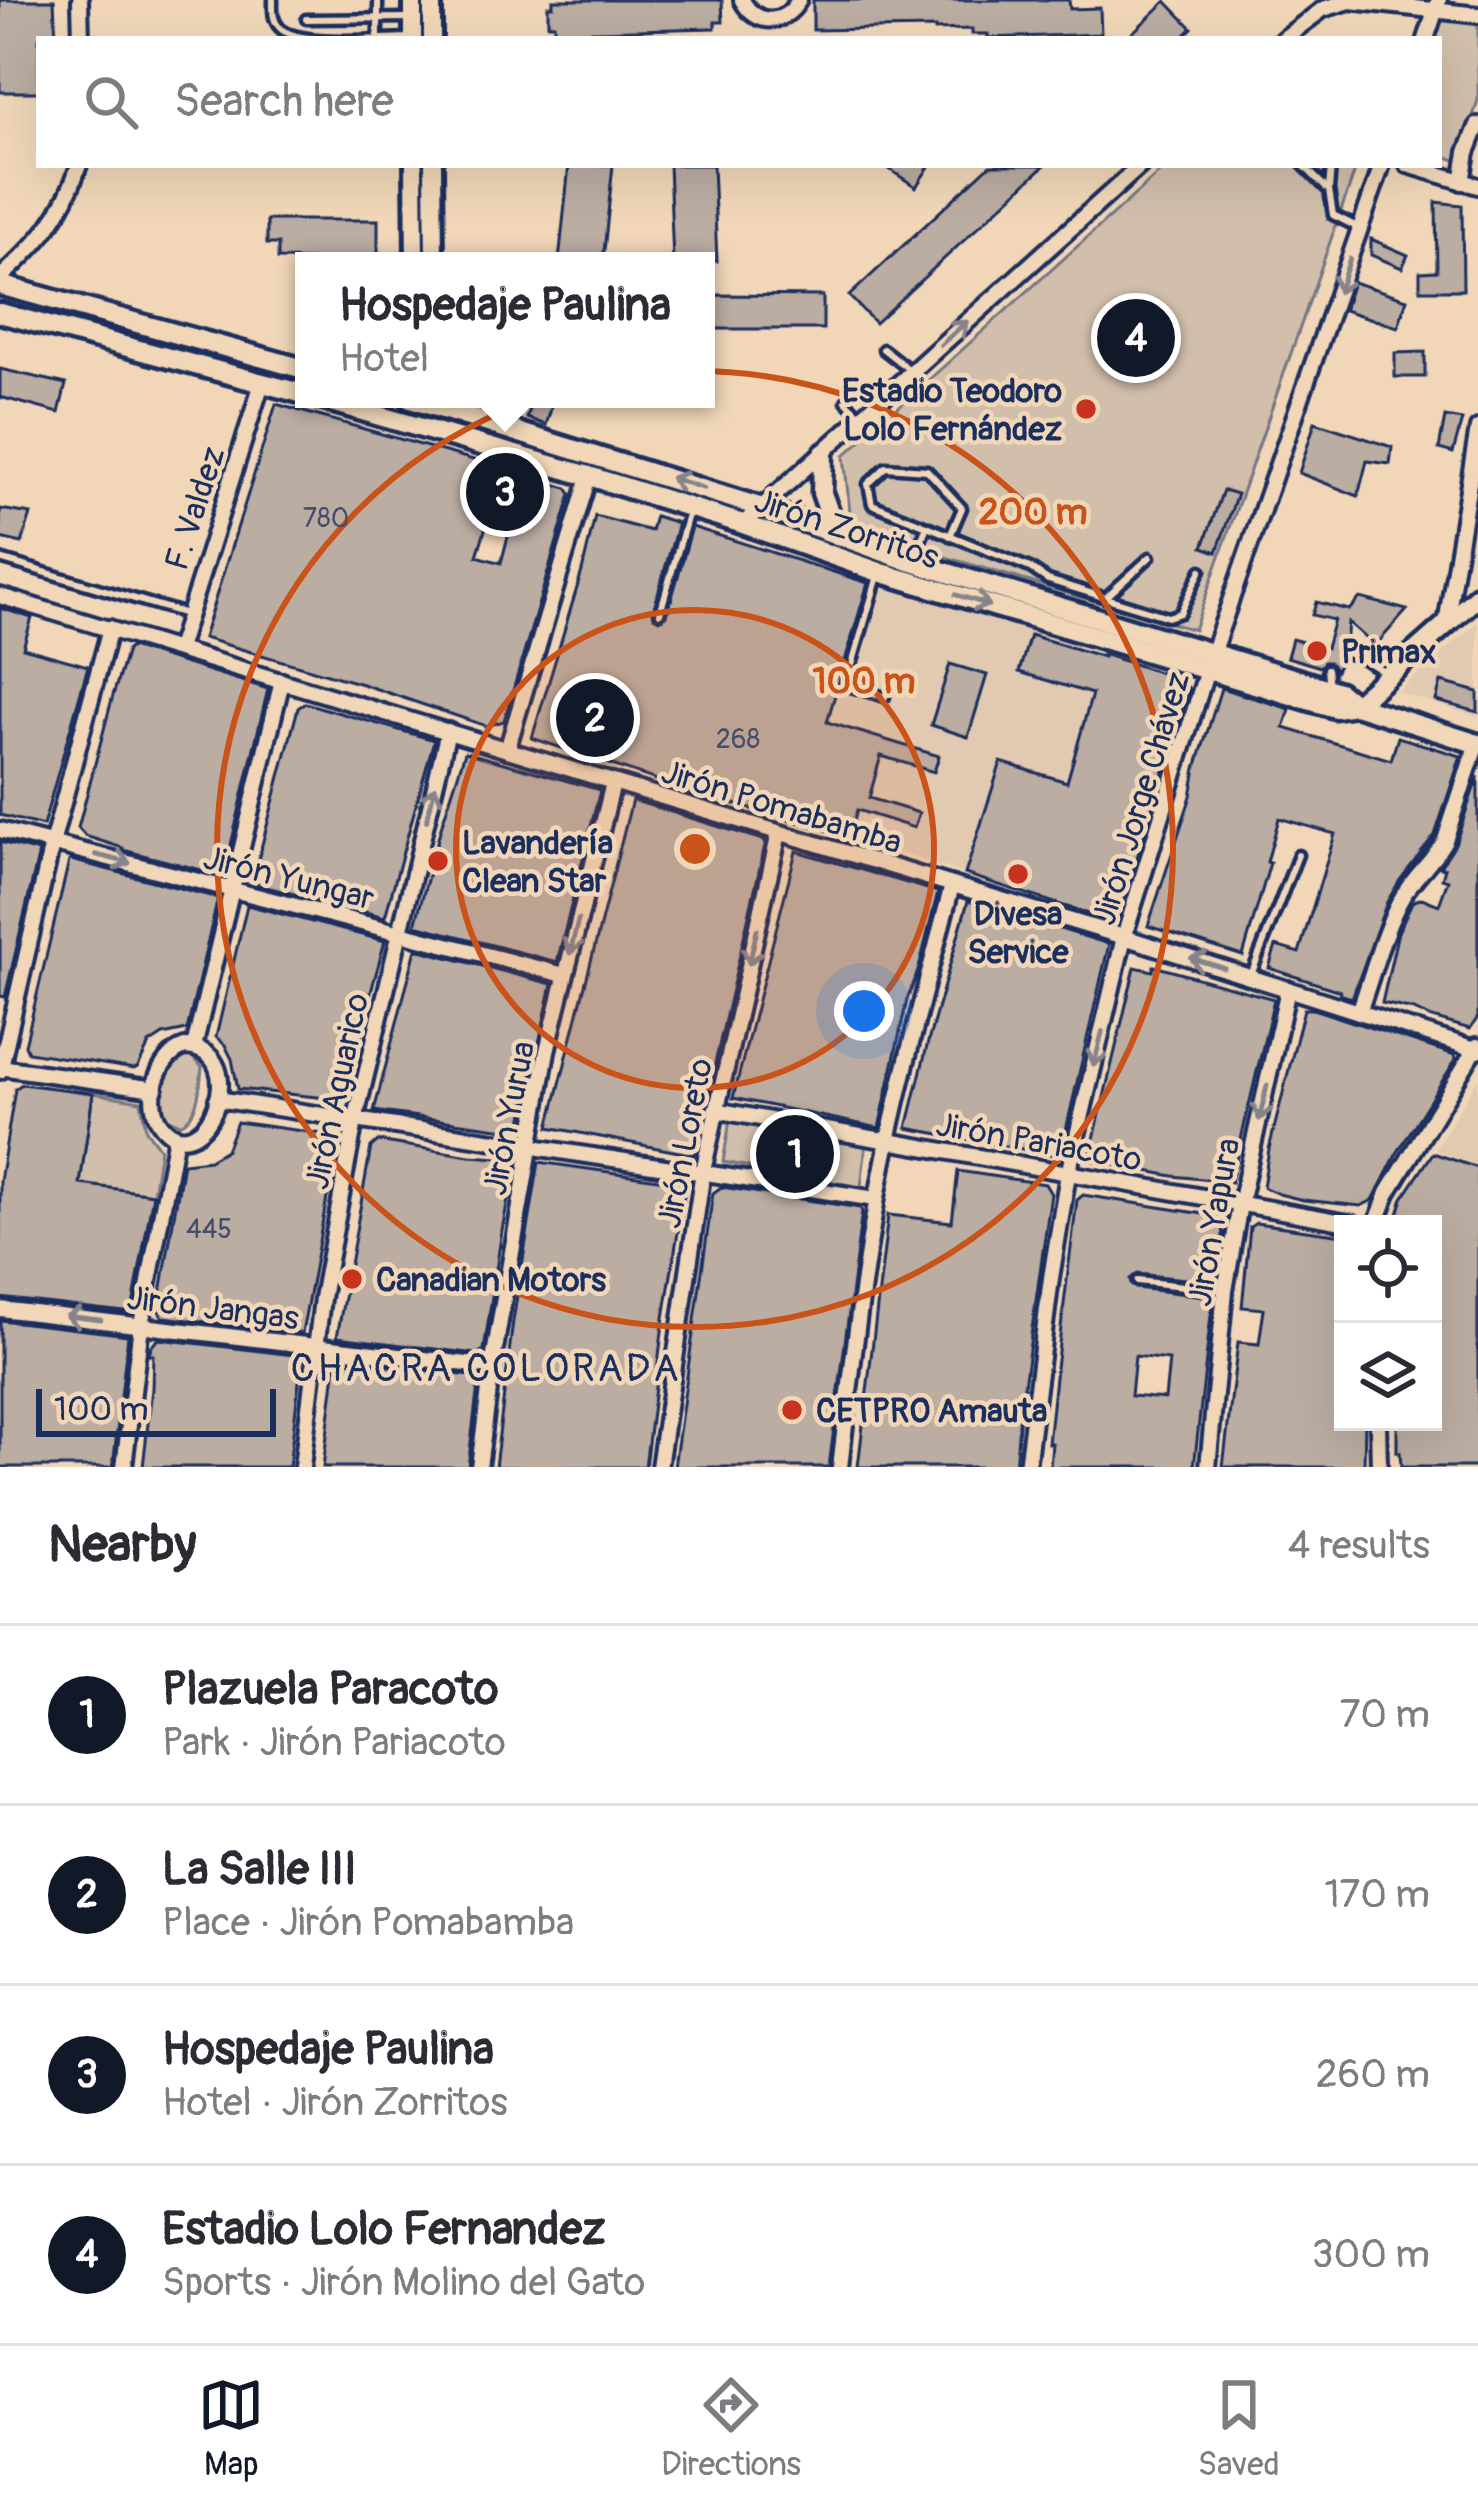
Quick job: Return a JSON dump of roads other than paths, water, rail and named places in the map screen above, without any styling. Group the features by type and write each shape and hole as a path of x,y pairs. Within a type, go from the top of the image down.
{"main road":[{"path":"0,282 295,366"},
{"path":"0,313 295,392"},
{"name":"Jirón Zorritos","path":"352,408 589,476 879,572 1209,663 1293,669 1328,679 1355,705 1477,743"},
{"name":"Jirón Zorritos","path":"444,408 763,508 1335,708 1355,705"},
{"path":"823,454 822,493 837,535"},
{"path":"1355,705 1475,605"}],"street":[{"path":"80,0 80,36"},
{"path":"742,0 749,12 767,20 786,16 799,0"},
{"path":"1287,36 1337,3 1437,6 1478,15"},
{"path":"1427,36 1437,6"},
{"path":"1462,182 1478,124"},
{"path":"0,282 45,235 66,202 78,168"},
{"path":"414,168 430,252"},
{"path":"418,252 433,168"},
{"path":"743,524 1138,168"},
{"name":"Jirón Jorge Chávez","path":"1027,1467 1068,1174 1124,938 1209,663 1381,168"},
{"path":"1418,168 1478,186"},
{"name":"F. Valdez","path":"178,649 262,383"},
{"path":"423,408 426,429"},
{"path":"1447,624 1478,428"},
{"path":"507,749 589,476"},
{"name":"Jirón Pomabamba","path":"0,596 1477,1048"},
{"path":"110,628 52,844 0,1068 155,1089"},
{"path":"194,1047 282,681"},
{"name":"Jirón Aguarico","path":"302,1467 315,1346 355,1121 448,731"},
{"path":"1359,1012 1395,910 1445,839 1477,743"},
{"name":"Jirón Yurua","path":"479,1467 528,1145 564,975 613,783"},
{"name":"Jirón Yungar","path":"0,830 564,975"},
{"name":"Jirón Loreto","path":"658,1467 703,1171 779,833"},
{"path":"840,1467 876,1198 952,885"},
{"name":"Jirón Yapura","path":"1208,1467 1225,1291 1288,989"},
{"path":"194,1047 215,1062 217,1099 205,1129 176,1136 159,1122 155,1089 166,1057 194,1047"},
{"path":"1379,1215 1388,1193 1477,1048"},
{"path":"217,1099 876,1198"},
{"name":"Jirón Pariacoto","path":"715,1110 1334,1220"},
{"path":"124,1467 141,1325 176,1136"},
{"name":"Jirón Jangas","path":"0,1309 491,1367"},
{"path":"1378,1431 1379,1467"}],"lane":[{"path":"273,0 273,18 293,36"},
{"path":"377,0 378,36"},
{"path":"306,19 378,18 422,24"},
{"path":"384,36 422,24"},
{"path":"1307,168 1329,190"},
{"path":"1331,168 1333,215 1360,228"},
{"path":"883,349 911,371"},
{"path":"846,400 862,417"},
{"path":"950,536 962,508 927,470 886,467 868,484 872,504 950,536 1030,568 1048,580 1105,598 1175,616 1201,570"},
{"path":"660,613 690,508"},
{"path":"912,562 927,526"},
{"path":"1105,598 1150,557"},
{"path":"0,559 188,615"},
{"path":"879,572 847,682 885,697"},
{"path":"1346,653 1389,675"},
{"path":"1250,977 1298,855"},
{"path":"1137,1281 1225,1291"}],"place":[{"name":"Estadio Lolo Fernandez","path":"1136,338"},
{"name":"Estadio Teodoro Lolo Fernández","path":"1086,409"},
{"name":"Hospedaje Paulina","path":"505,492"},
{"name":"Primax","path":"1317,651"},
{"name":"La Salle III","path":"595,718"},
{"name":"Lavandería Clean Star","path":"438,861"},
{"name":"Divesa Service","path":"1018,874"},
{"name":"Plazuela Paracoto","path":"795,1154"},
{"name":"Canadian Motors","path":"352,1279"},
{"name":"CETPRO Amauta","path":"792,1410"}],"district":[{"name":"CHACRA COLORADA","path":"486,1367"}]}
